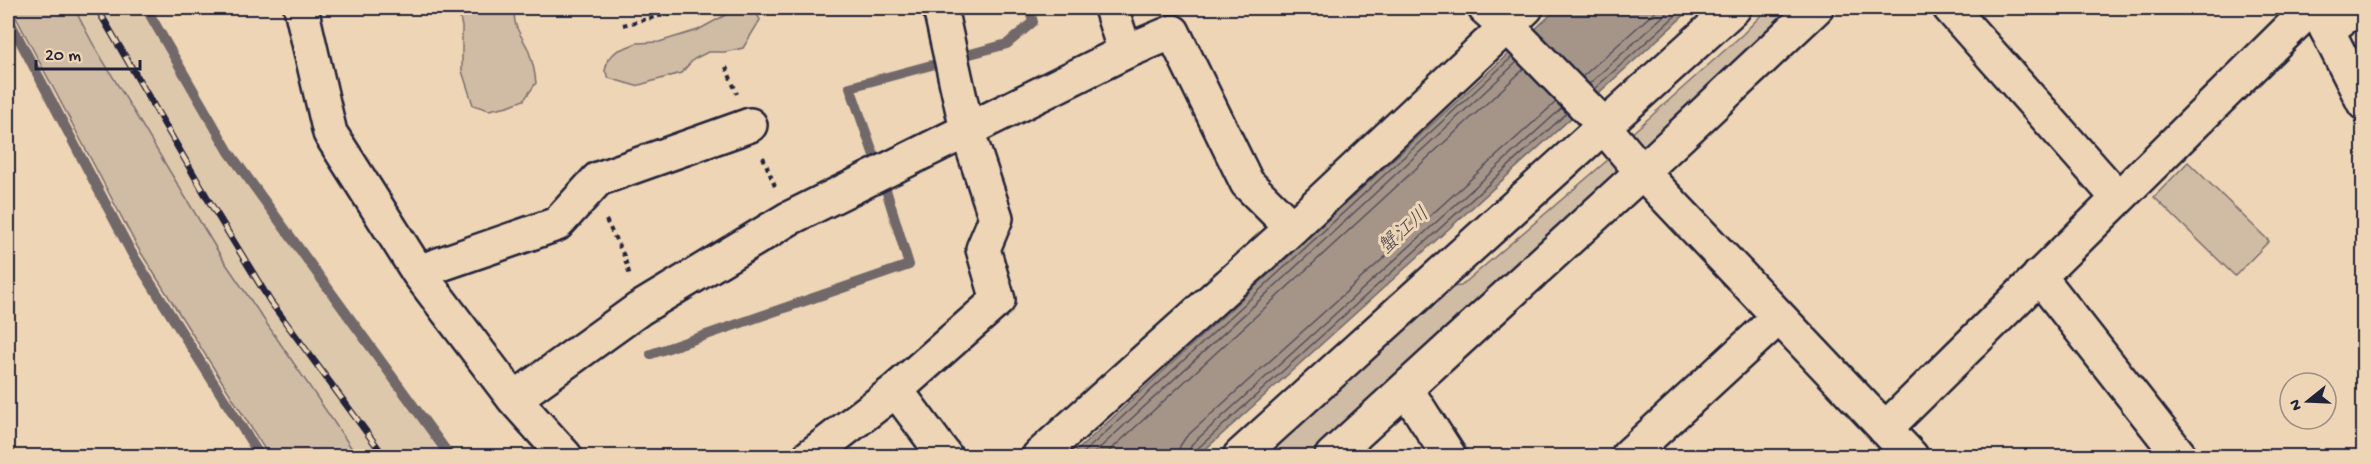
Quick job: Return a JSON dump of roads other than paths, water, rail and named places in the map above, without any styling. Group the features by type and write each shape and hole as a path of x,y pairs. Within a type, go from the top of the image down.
{"street":[{"path":"301,8 330,133 418,272 514,399 565,456"},
{"path":"810,456 896,390 998,300 983,249 996,218 967,130 940,8"},
{"path":"1111,8 1125,52"},
{"path":"1240,456 1598,121 1734,8"},
{"path":"1332,456 1642,172 1816,8"},
{"path":"1950,8 2118,198"},
{"path":"1885,429 2118,198 2318,15 2357,8"},
{"path":"2318,15 2364,103"},
{"path":"1039,456 1292,228 1509,20 1642,172 1911,456"},
{"path":"514,399 639,309 789,219 1125,52 1173,32 1247,183 1292,228"},
{"path":"418,272 557,224 598,179 750,125"},
{"path":"2039,276 2180,456"},
{"path":"1628,456 1779,317"},
{"path":"1406,389 1449,456"},
{"path":"896,390 945,456"}],"water":[{"name":"蟹江川","path":"1558,8 1700,8 1689,11 1198,456 1071,456"}],"waterway":[{"path":"146,8 229,152 450,456"},
{"path":"963,56 1007,44 1033,22 1029,8"},
{"path":"8,18 131,252 260,456"},
{"path":"876,161 850,87 939,63"},
{"path":"651,354 909,265 883,180"}],"railway":[{"path":"97,8 270,301 384,456"}]}
